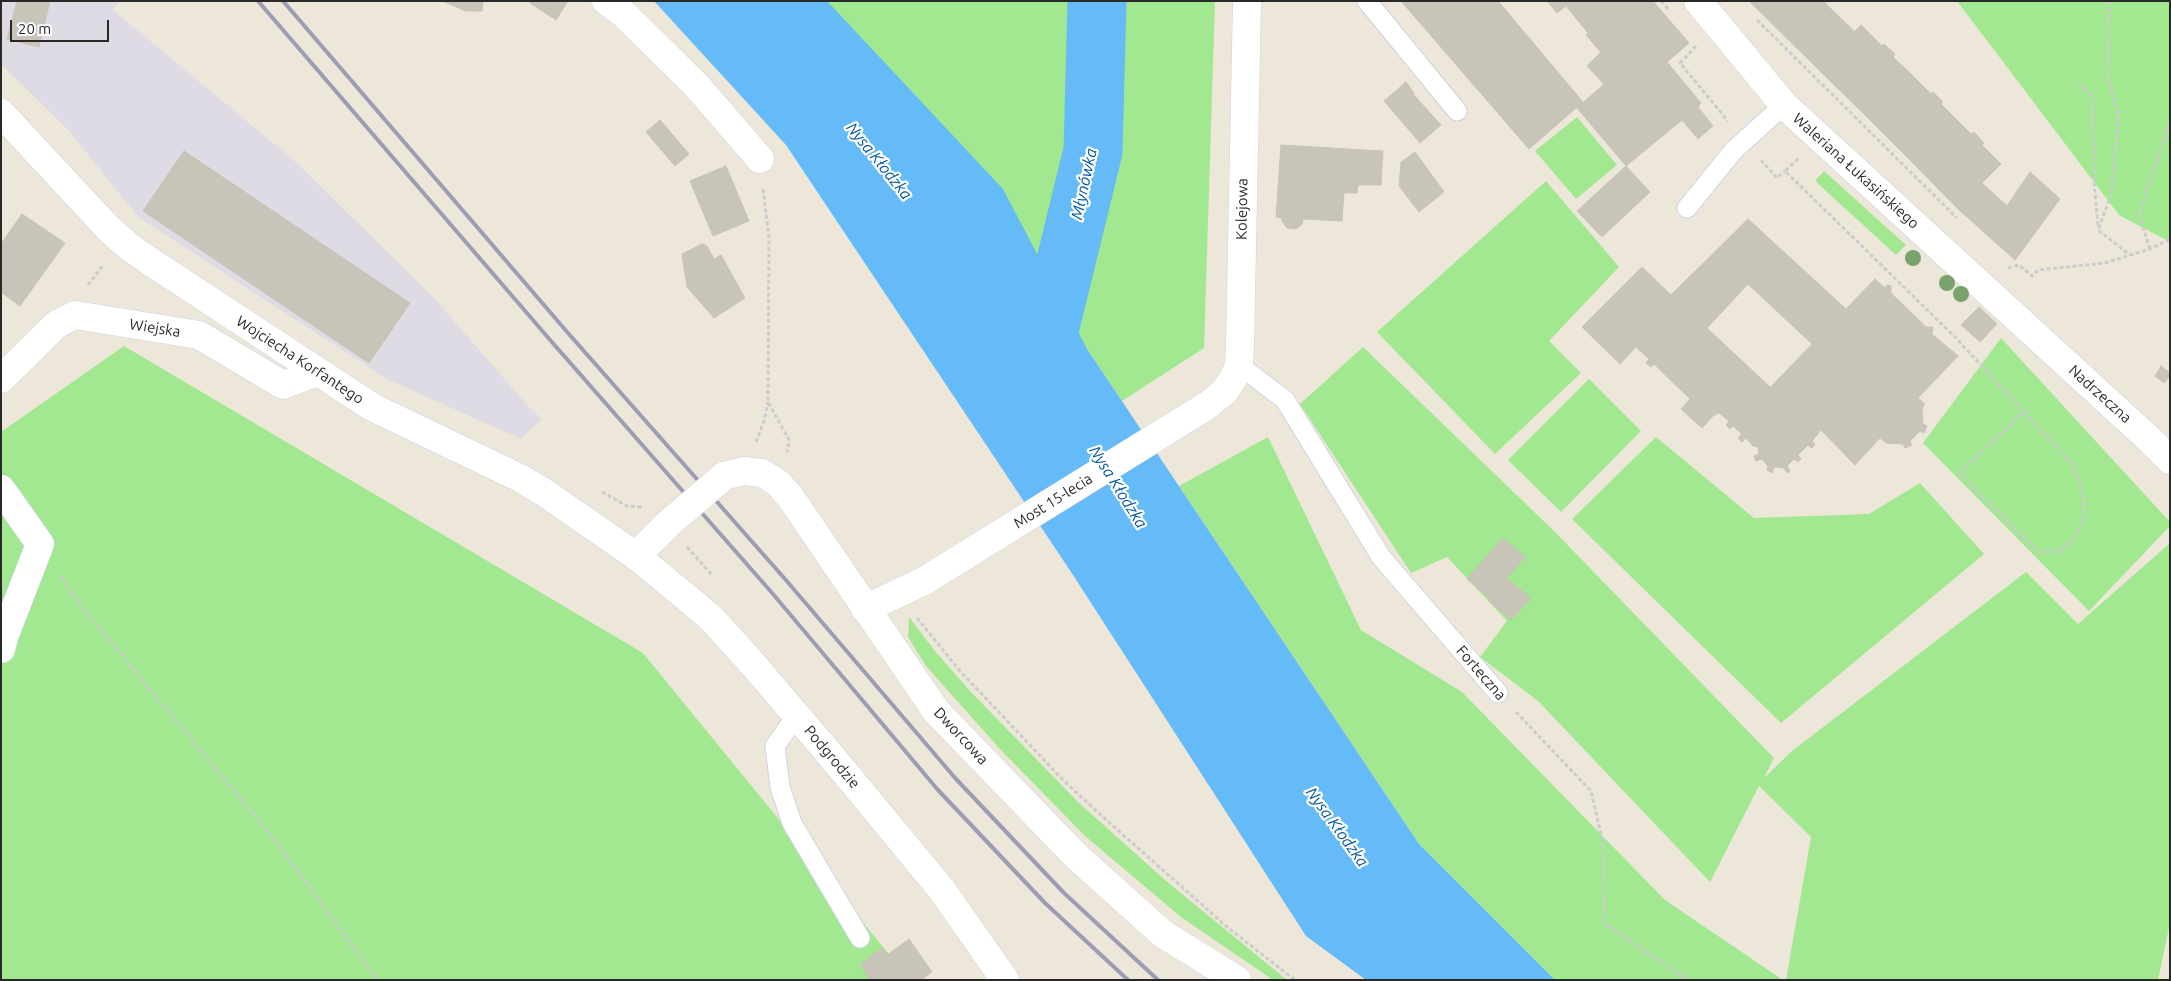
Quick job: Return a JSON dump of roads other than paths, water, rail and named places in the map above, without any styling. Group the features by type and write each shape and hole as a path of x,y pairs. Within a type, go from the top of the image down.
{"street":[{"path":"606,1 625,15 697,86 760,159"},
{"name":"Kolejowa","path":"1208,405 1224,392 1234,380 1239,365 1247,1"},
{"name":"Waleriana Łukasińskiego","path":"1698,1 1784,105 2028,328"},
{"name":"Wojciecha Korfantego","path":"1,114 108,228 128,246 372,407 520,478 636,556"},
{"name":"Wiejska","path":"1,380 57,324 75,315 199,335 283,384 318,372"},
{"name":"Nadrzeczna","path":"2028,328 2170,460"},
{"name":"Most 15-lecia","path":"865,608 924,581 1208,405"},
{"name":"Dworcowa","path":"636,556 668,524 724,476 744,472 762,473 778,483 791,498 936,711 1075,855 1163,934 1237,980"},
{"path":"1,489 40,544 1,649"},
{"name":"Podgrodzie","path":"636,556 712,620 797,715 942,890 1005,980"}],"lane":[{"path":"1367,1 1457,111"},
{"path":"1687,208 1734,150 1784,105"},
{"name":"Forteczna","path":"1239,365 1285,400 1381,558 1498,693"},
{"path":"797,715 774,746 780,787 792,823 860,938"}],"water":[{"name":"Nysa Kłodzka","path":"654,1 827,1 1003,189 1087,349 1419,844 1555,980 1366,980 1306,936 1073,575 786,145"}],"waterway":[{"name":"Młynówka","path":"1041,363 1093,151 1097,1"}],"railway":[{"path":"258,1 551,341 773,594 938,790 1045,903 1128,980"},
{"path":"283,1 568,333 785,579 956,779 1064,893 1158,980"}]}
